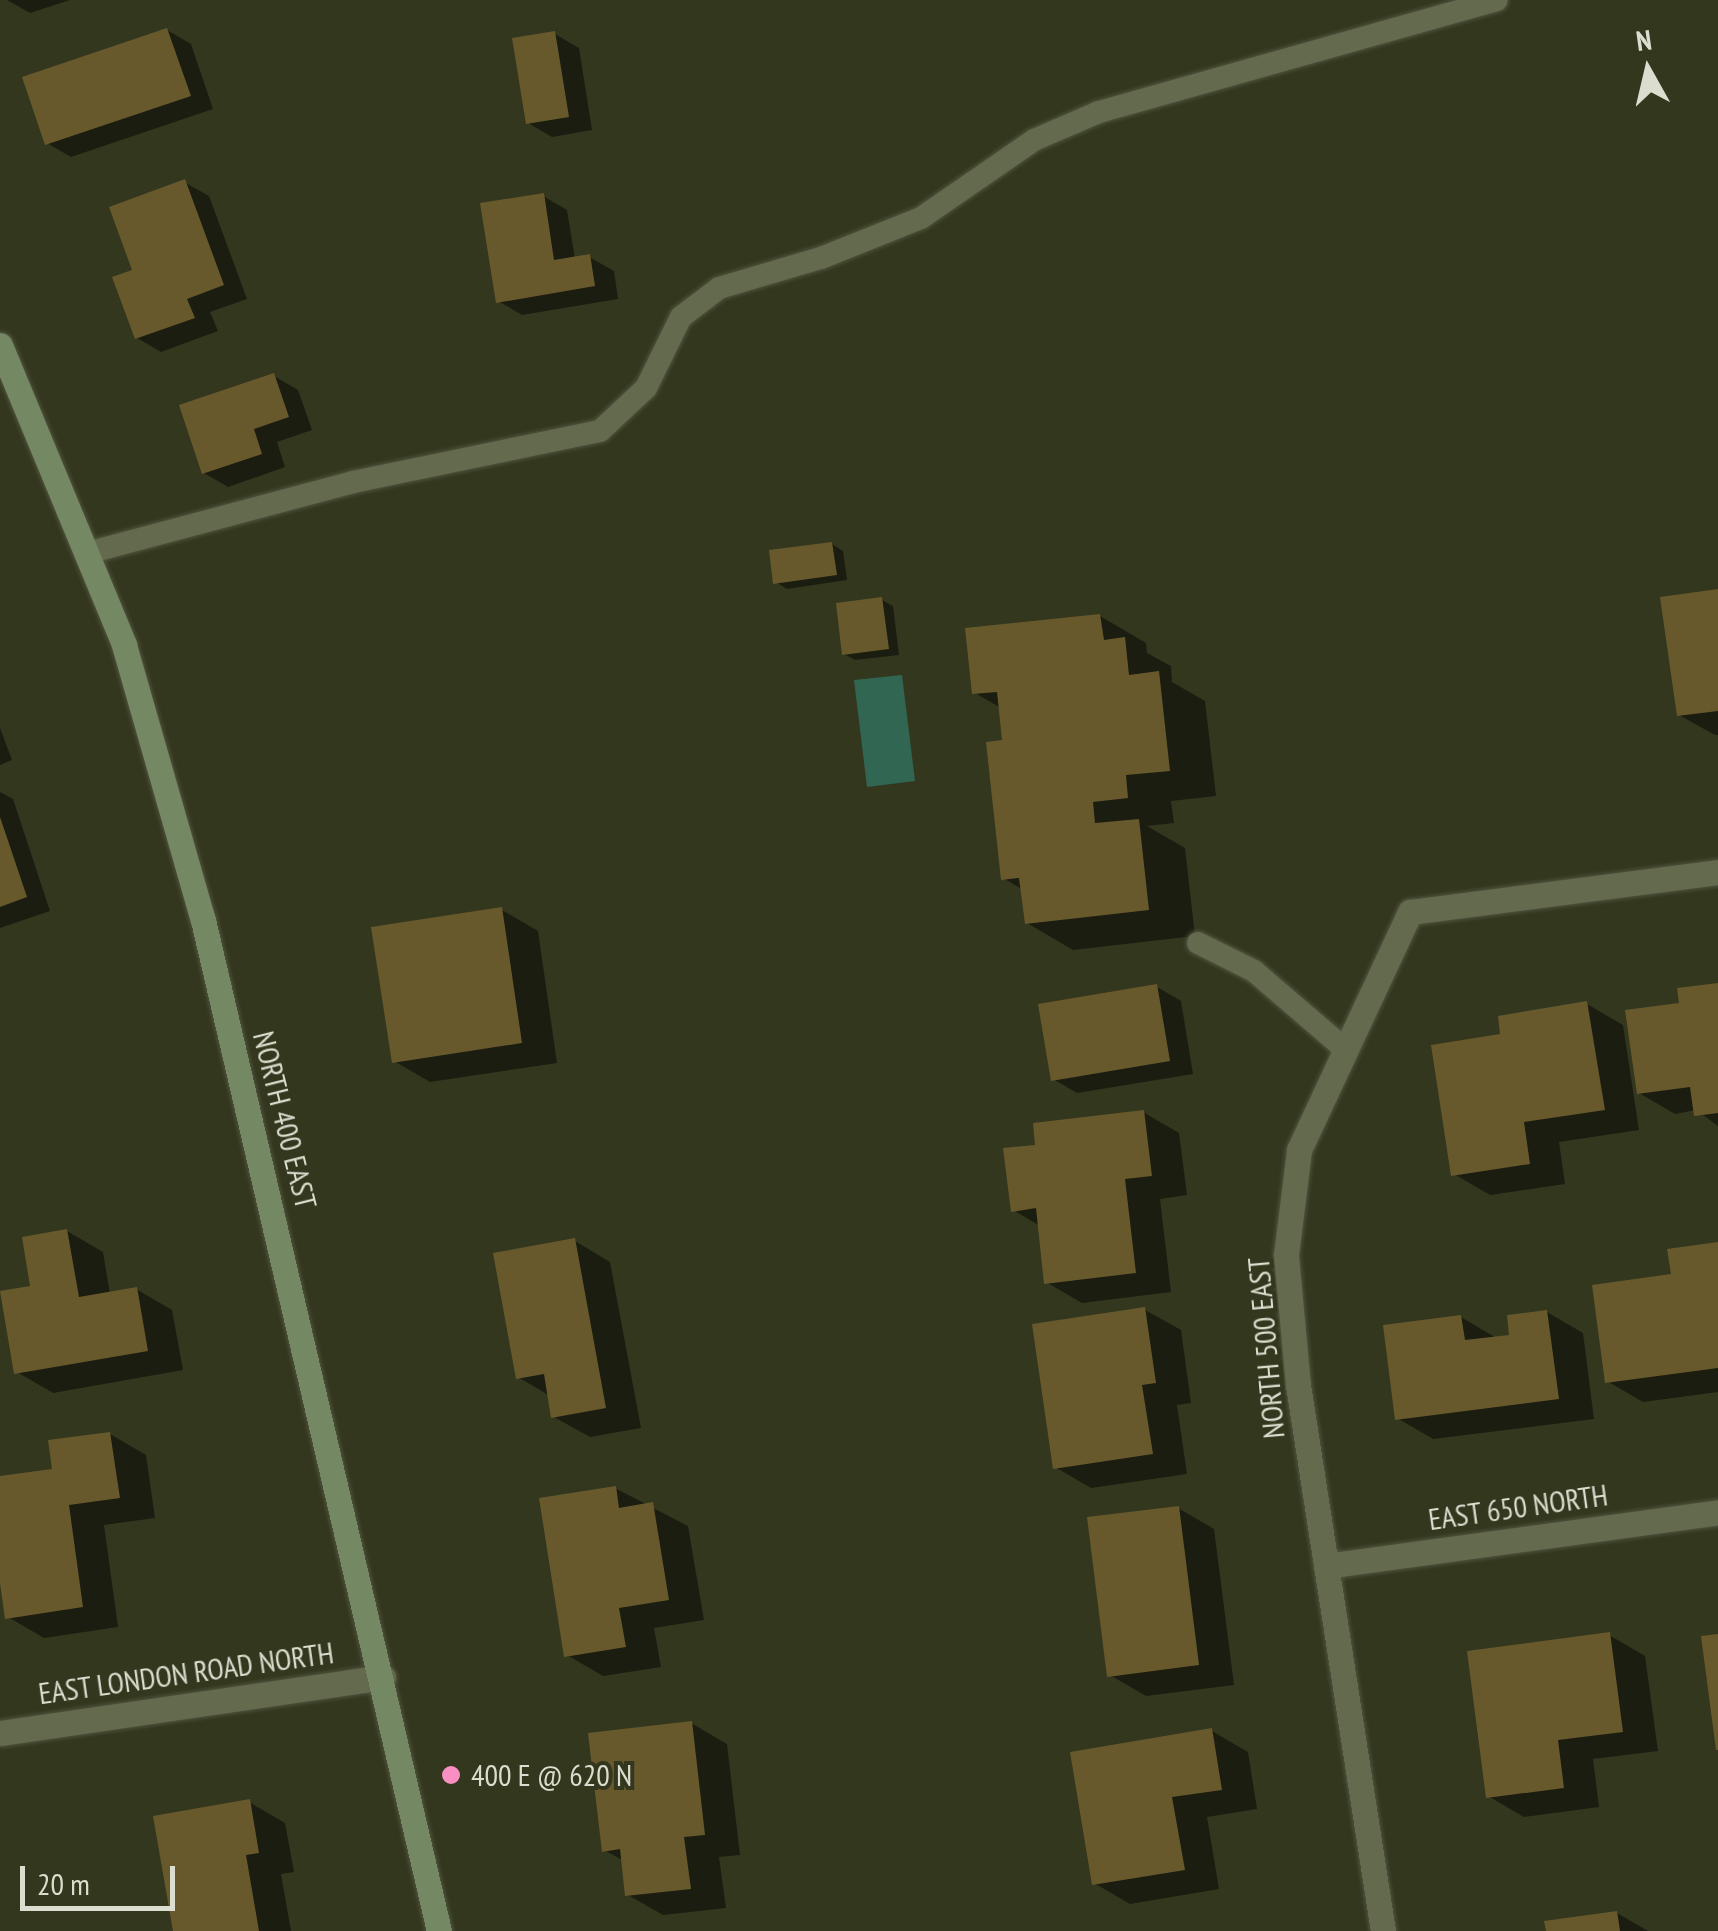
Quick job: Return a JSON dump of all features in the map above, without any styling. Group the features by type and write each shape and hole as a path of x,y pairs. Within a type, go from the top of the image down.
{"street":[{"name":"NORTH 400 EAST","path":"0,345 124,646 203,920 439,1931"},
{"name":"NORTH 500 EAST","path":"1383,1931 1298,1385 1286,1255 1299,1150 1410,912 1718,872"},
{"name":"EAST 650 NORTH","path":"1326,1566 1718,1512"},
{"name":"EAST LONDON ROAD NORTH","path":"0,1734 382,1677"}],"lane":[{"path":"87,553 352,482 600,430 646,388 680,318 719,288 821,258 922,218 1034,140 1099,112 1497,0"},
{"path":"1198,943 1254,970 1347,1052"}],"shaded area":[{"path":"902,675 915,781 867,787 854,680"}],"building":[{"path":"167,28 191,96 45,145 22,77"},
{"path":"555,31 569,117 526,124 512,38"},
{"path":"185,179 224,285 187,299 195,318 135,339 112,277 132,270 109,207"},
{"path":"544,193 554,260 590,254 595,286 496,303 480,203"},
{"path":"274,373 289,417 254,429 262,454 202,474 179,405"},
{"path":"832,542 837,575 773,584 769,550"},
{"path":"1718,589 1718,711 1677,716 1660,597"},
{"path":"882,597 889,649 842,655 836,603"},
{"path":"1100,614 1104,640 1125,637 1129,675 1159,671 1170,771 1126,775 1128,798 1093,802 1095,823 1139,819 1149,910 1025,924 1019,878 1001,880 986,742 1002,740 997,692 972,694 965,628"},
{"path":"0,817 27,897 0,907"},
{"path":"502,907 522,1043 392,1063 371,927"},
{"path":"1718,983 1718,1113 1694,1116 1690,1087 1637,1094 1625,1010 1679,1003 1677,988"},
{"path":"1157,984 1170,1061 1051,1081 1038,1004"},
{"path":"1587,1001 1605,1110 1524,1122 1530,1164 1451,1176 1431,1045 1500,1034 1498,1016"},
{"path":"1144,1110 1152,1176 1125,1179 1136,1273 1044,1284 1036,1208 1011,1212 1003,1148 1035,1145 1033,1123"},
{"path":"67,1229 79,1297 137,1287 148,1351 14,1374 0,1291 30,1286 22,1237"},
{"path":"575,1238 606,1408 551,1418 544,1374 516,1379 493,1253"},
{"path":"1718,1242 1718,1368 1605,1383 1592,1285 1671,1274 1667,1249"},
{"path":"1145,1307 1156,1383 1142,1385 1153,1454 1053,1469 1032,1324"},
{"path":"1547,1310 1559,1399 1395,1420 1383,1325 1461,1315 1465,1340 1509,1335 1507,1315"},
{"path":"110,1432 120,1498 69,1505 83,1607 5,1619 0,1583 0,1476 52,1469 48,1440"},
{"path":"616,1486 619,1508 653,1502 669,1600 619,1608 626,1647 564,1657 539,1498"},
{"path":"1179,1506 1199,1665 1107,1677 1087,1517"},
{"path":"1610,1632 1623,1732 1558,1740 1564,1788 1486,1798 1467,1651"},
{"path":"1718,1634 1718,1750 1716,1750 1701,1636"},
{"path":"692,1721 705,1835 684,1837 691,1889 625,1896 620,1849 602,1852 588,1733"},
{"path":"1212,1728 1222,1790 1172,1797 1185,1870 1092,1885 1070,1752"},
{"path":"250,1799 259,1853 246,1855 259,1931 173,1931 153,1816"},
{"path":"1617,1911 1620,1931 1546,1931 1544,1921"}],"place":[{"name":"400 E @ 620 N","path":"451,1775"}]}
